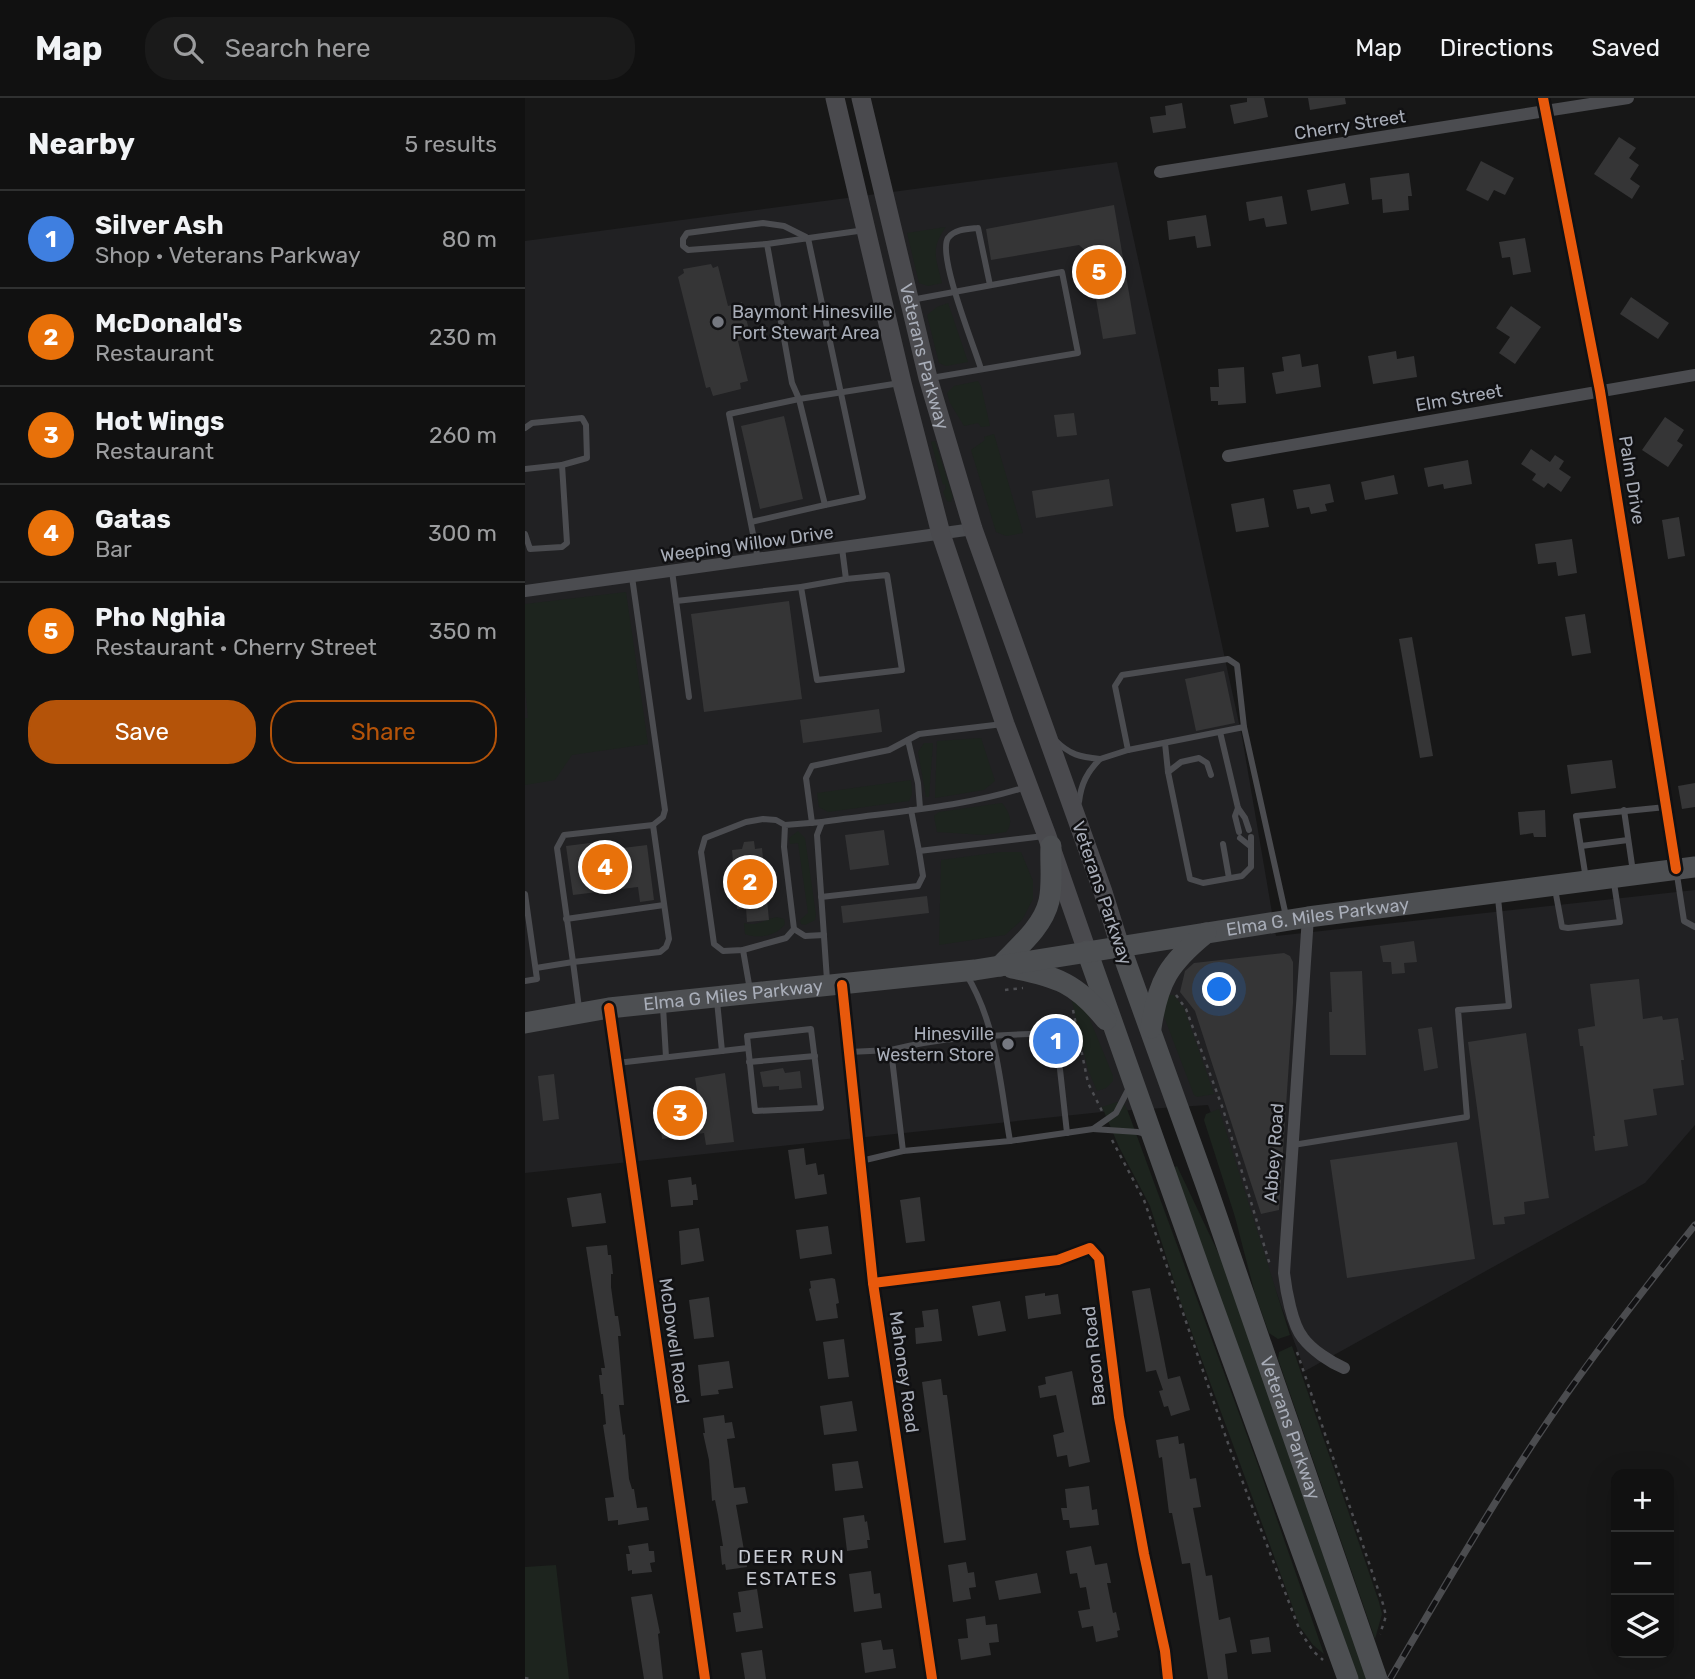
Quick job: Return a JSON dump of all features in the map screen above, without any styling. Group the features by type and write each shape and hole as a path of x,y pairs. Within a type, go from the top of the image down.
{"main road":[{"name":"Veterans Parkway","path":"835,98 902,383 941,534 1005,724 1348,1679"},
{"name":"Veterans Parkway","path":"861,98 928,378 973,529 1377,1679"},
{"path":"1000,966 1031,934 1044,916 1050,900 1049,841"},
{"name":"Elma G. Miles Parkway","path":"941,974 1297,918 1685,868"},
{"path":"1151,1031 1154,1004 1166,972 1187,948 1206,932"},
{"path":"1000,966 1066,982 1077,988 1094,1004 1115,1031"},
{"name":"Elma G Miles Parkway","path":"525,1023 609,1008 941,974"}],"street":[{"name":"Palm Drive","path":"1543,98 1600,391 1666,807 1685,868"},
{"name":"Cherry Street","path":"1160,172 1628,98"},
{"name":"Elm Street","path":"1228,456 1695,375"},
{"name":"Weeping Willow Drive","path":"525,591 973,529"},
{"name":"Abbey Road","path":"1297,918 1293,1145 1284,1255 1286,1285 1302,1338 1344,1368"},
{"name":"Mahoney Road","path":"835,986 849,1052 873,1283 932,1679"},
{"name":"McDowell Road","path":"609,1008 705,1679"},
{"name":"Bacon Road","path":"873,1283 1058,1260 1090,1248 1099,1258 1119,1417 1165,1651 1168,1679"}],"lane":[{"path":"808,238 784,226 763,223 687,233 683,246 688,250 767,244 865,230"},
{"path":"981,369 947,271 944,247 949,236 964,229 978,228 990,285"},
{"path":"751,522 863,497 808,238"},
{"path":"767,244 792,383 799,399 825,505"},
{"path":"909,300 1062,272 1077,353 928,378"},
{"path":"758,559 729,414 799,399 902,383"},
{"path":"525,428 532,423 582,418 586,425 587,458 562,465 525,469"},
{"path":"525,534 530,549 562,547 567,543 562,465"},
{"path":"842,548 846,579"},
{"path":"672,571 689,697"},
{"path":"676,601 887,575 902,670 817,680 801,587"},
{"path":"580,1013 557,848 564,835 653,825 663,817 665,810 632,577"},
{"path":"1128,750 1115,686 1122,675 1228,659 1237,665 1244,727 1297,918"},
{"path":"812,822 806,778 812,766 889,750 919,734 1005,724"},
{"path":"1044,728 1066,751 1077,757 1100,759 1128,750 1244,727"},
{"path":"1165,743 1168,772 1190,880 1203,883 1242,876 1251,867 1250,833 1238,808 1220,732"},
{"path":"908,740 918,783 920,808"},
{"path":"1168,772 1181,762 1199,758 1207,763 1211,775"},
{"path":"1079,825 1080,788 1088,772 1100,759"},
{"path":"785,825 784,847 794,929 786,939 743,950 723,951 714,944 701,852 705,838 746,822 763,819 776,820 785,825 822,822 911,810 1006,793 1028,786"},
{"path":"1587,880 1576,816 1666,807"},
{"path":"1238,808 1235,816 1240,835 1250,846"},
{"path":"821,897 918,886 923,876 911,810"},
{"path":"1555,885 1563,927 1620,922 1628,840 1623,810"},
{"path":"822,822 817,835 824,935 835,986"},
{"path":"536,968 660,952 666,947 669,939 653,825"},
{"path":"1581,846 1628,840"},
{"path":"919,851 1049,841"},
{"path":"1223,844 1229,878"},
{"path":"1685,868 1684,921 1695,927"},
{"path":"1293,1145 1467,1117 1458,1010 1509,1006 1498,892"},
{"path":"525,894 537,979 525,981"},
{"path":"566,919 664,905"},
{"path":"794,929 804,936 824,935"},
{"path":"743,950 751,994"},
{"path":"964,971 981,1000 992,1035 1010,1141"},
{"path":"717,997 722,1051"},
{"path":"663,1003 666,1057"},
{"path":"811,1029 821,1108 755,1111 748,1048 747,1035 811,1029"},
{"path":"849,1052 891,1050 918,1043 992,1035 1056,1033 1067,1133"},
{"path":"617,1063 748,1048"},
{"path":"891,1050 903,1151"},
{"path":"750,1062 815,1056"},
{"path":"1093,1129 1116,1113 1133,1080"},
{"path":"860,1161 903,1151 1010,1141 1093,1129 1138,1132 1152,1136"}],"path":[{"path":"1005,990 1025,988"},
{"path":"1072,1004 1088,1083 1104,1121"},
{"path":"1107,1131 1144,1200 1230,1449 1300,1631 1313,1651 1326,1663"},
{"path":"525,1678 530,1679"}],"shaded area":[{"path":"1117,162 1242,737 1276,936 1695,890 1695,1125 1645,1183 1305,1371 1208,1105 1102,1112 525,1173 525,241"},
{"path":"946,227 936,248 942,283 928,286 919,283 907,233"},
{"path":"948,303 968,362 946,366 939,363 927,315"},
{"path":"978,381 990,426 981,427 978,423 964,426 947,393 954,386"},
{"path":"994,434 1023,533 1006,536 996,532 971,450 985,440 984,437"},
{"path":"935,441 953,497 951,502 947,501 943,492 946,488 931,442"},
{"path":"626,592 648,744 572,755 555,780 525,785 525,718 528,718 525,688 525,604"},
{"path":"981,738 995,781 984,790 935,798 937,741"},
{"path":"924,743 933,743 929,797 926,797 918,752"},
{"path":"911,780 912,794 909,801 828,812 819,807 817,793"},
{"path":"1002,803 1010,817 1006,832 984,835 937,832 934,816 939,812"},
{"path":"798,831 805,838 816,915 815,920 805,925 801,924 800,920 808,913 798,843 790,844 789,838"},
{"path":"1021,852 1033,881 1033,899 1022,920 1005,935 939,945 941,860"},
{"path":"777,917 784,919 785,924 772,934 745,934 744,923 757,923"},
{"path":"1164,995 1174,995 1184,1008 1214,1094 1197,1097 1194,1095 1163,1014"},
{"path":"1071,997 1084,1005 1113,1076 1113,1081 1106,1088 1097,1091 1088,1070"},
{"path":"1117,1102 1124,1104 1127,1109 1258,1465 1324,1654 1313,1645 1300,1627 1182,1306 1150,1206 1119,1147 1102,1107"},
{"path":"1219,1109 1290,1335 1278,1339 1269,1333 1255,1294 1235,1217 1204,1120 1206,1114"},
{"path":"1177,1166 1224,1265 1367,1679 1357,1679 1172,1169"},
{"path":"1292,1346 1379,1602 1382,1614 1375,1639 1278,1359 1279,1352"},
{"path":"556,1565 569,1679 525,1679 525,1567"}],"building":[{"path":"1247,98 1264,98 1268,117 1234,124 1230,105 1247,102"},
{"path":"1308,98 1345,98 1346,104 1310,110"},
{"path":"1182,103 1186,128 1153,133 1150,117 1166,115 1165,106"},
{"path":"1619,137 1636,148 1629,158 1639,165 1630,179 1640,186 1632,199 1594,174"},
{"path":"1481,161 1514,178 1505,195 1494,190 1488,201 1466,190"},
{"path":"1409,173 1412,196 1408,196 1409,210 1383,213 1382,199 1372,200 1370,178"},
{"path":"1345,183 1349,204 1311,211 1307,190"},
{"path":"1282,196 1287,224 1266,227 1264,218 1249,221 1246,202"},
{"path":"1114,205 1136,334 1103,339 1088,253 1079,245 991,260 986,229"},
{"path":"1206,215 1211,246 1197,248 1195,236 1169,240 1167,221"},
{"path":"1525,238 1531,272 1513,275 1510,257 1502,258 1499,242"},
{"name":"Baymont Hinesville Fort Stewart Area","path":"711,264 713,268 718,266 728,306 742,302 751,338 738,341 748,381 740,383 741,389 713,396 710,387 706,388 678,277 684,273 683,269"},
{"path":"1631,297 1669,323 1658,339 1620,314"},
{"path":"1511,306 1541,327 1515,364 1499,353 1510,337 1496,328"},
{"path":"1396,351 1397,359 1414,356 1417,377 1373,384 1368,356"},
{"path":"1300,354 1302,367 1318,364 1321,387 1276,394 1272,373 1284,371 1282,357"},
{"path":"1244,367 1246,403 1218,405 1218,401 1211,401 1210,387 1219,387 1218,369"},
{"path":"1074,413 1077,435 1057,437 1054,415"},
{"path":"784,416 803,499 760,509 741,426"},
{"path":"1665,417 1684,430 1677,441 1683,445 1668,467 1642,450"},
{"path":"1531,449 1550,462 1555,455 1564,461 1559,469 1571,477 1561,492 1548,483 1544,488 1532,480 1536,474 1521,464"},
{"path":"1468,460 1472,484 1444,489 1443,484 1428,487 1424,468"},
{"path":"1394,475 1398,494 1365,500 1361,482"},
{"path":"1109,479 1113,506 1036,518 1032,491"},
{"path":"1330,484 1334,502 1325,504 1327,511 1311,514 1309,507 1297,509 1293,490"},
{"path":"1264,498 1269,527 1236,532 1231,504"},
{"path":"1679,517 1685,556 1668,559 1662,520"},
{"path":"1572,539 1577,573 1558,576 1556,562 1538,564 1535,544"},
{"path":"789,601 802,699 704,712 691,614"},
{"path":"1585,614 1591,653 1572,656 1565,617"},
{"path":"1412,637 1433,756 1420,758 1399,639"},
{"path":"1224,671 1235,723 1196,731 1185,679"},
{"path":"879,709 882,732 803,743 800,720"},
{"path":"1612,760 1616,788 1571,794 1567,765"},
{"path":"1695,783 1695,807 1682,809 1678,786"},
{"path":"1545,810 1546,837 1534,837 1533,833 1520,835 1518,812"},
{"path":"884,830 889,865 850,870 845,835"},
{"path":"606,841 607,850 647,845 654,900 640,902 638,887 573,895 566,846"},
{"path":"754,841 755,849 762,848 769,920 747,922 746,908 737,909 732,850 742,849 744,842"},
{"path":"927,896 929,913 843,923 841,906"},
{"path":"1414,941 1417,962 1404,963 1405,973 1392,974 1391,962 1383,962 1380,946"},
{"path":"1284,953 1290,956 1293,962 1293,1003 1279,1210 1261,1214 1195,1011 1180,992 1185,971 1194,963"},
{"path":"1362,971 1366,1055 1330,1055 1330,972"},
{"path":"1639,979 1643,1019 1662,1016 1663,1020 1678,1018 1684,1060 1681,1060 1684,1085 1653,1089 1657,1115 1624,1120 1628,1146 1595,1151 1583,1046 1580,1046 1578,1029 1595,1026 1590,984"},
{"path":"1432,1027 1438,1068 1424,1071 1418,1029"},
{"path":"1526,1033 1549,1198 1524,1202 1525,1214 1504,1217 1505,1224 1493,1225 1468,1042"},
{"path":"783,1068 785,1073 800,1071 802,1088 779,1090 779,1086 763,1087 760,1072"},
{"path":"725,1073 734,1142 706,1145 704,1133 662,1139 659,1107 699,1103 695,1078"},
{"path":"554,1074 559,1119 543,1121 538,1076"},
{"path":"1457,1142 1475,1259 1347,1278 1330,1160"},
{"path":"804,1148 806,1165 816,1163 818,1175 824,1174 827,1194 795,1199 788,1150"},
{"path":"691,1177 692,1185 696,1184 698,1200 693,1200 693,1205 671,1207 668,1180"},
{"path":"601,1193 606,1223 572,1227 567,1198"},
{"path":"920,1197 925,1241 906,1243 900,1200"},
{"path":"828,1226 832,1254 800,1259 796,1230"},
{"path":"699,1228 704,1261 681,1265 679,1231"},
{"path":"607,1245 608,1255 611,1255 615,1316 618,1316 621,1336 618,1336 624,1405 619,1405 629,1479 634,1489 637,1508 647,1507 649,1520 618,1525 618,1520 608,1521 605,1498 614,1497 603,1425 606,1424 599,1375 602,1375 601,1368 605,1368 586,1247"},
{"path":"835,1279 839,1303 836,1304 838,1318 816,1321 809,1289 810,1281"},
{"path":"1150,1288 1168,1379 1180,1376 1190,1410 1171,1416 1168,1406 1164,1407 1159,1391 1163,1390 1156,1370 1146,1372 1132,1291"},
{"path":"1045,1293 1045,1296 1058,1294 1061,1314 1028,1319 1025,1296"},
{"path":"709,1297 714,1337 694,1339 689,1300"},
{"path":"1000,1301 1006,1331 978,1336 972,1306"},
{"path":"938,1309 942,1341 916,1344 915,1328 924,1327 922,1311"},
{"path":"844,1339 849,1377 828,1379 823,1342"},
{"path":"729,1361 733,1388 718,1390 719,1394 701,1396 698,1365"},
{"path":"1072,1371 1090,1462 1069,1467 1067,1455 1057,1457 1053,1435 1064,1432 1056,1395 1040,1398 1038,1386 1046,1384 1045,1377"},
{"path":"941,1379 943,1395 947,1395 966,1540 944,1543 922,1382"},
{"path":"852,1401 857,1431 824,1435 820,1406"},
{"path":"724,1415 725,1423 732,1422 735,1438 727,1439 734,1488 745,1487 748,1503 736,1505 747,1567 726,1570 725,1564 722,1565 720,1546 723,1546 715,1500 712,1501 709,1460 703,1433 703,1418"},
{"path":"1178,1436 1179,1444 1184,1443 1190,1479 1196,1478 1201,1507 1193,1508 1206,1576 1212,1575 1219,1620 1230,1617 1237,1652 1225,1654 1228,1679 1208,1679 1190,1563 1182,1564 1172,1513 1169,1513 1162,1457 1159,1458 1156,1440"},
{"path":"858,1461 863,1488 835,1491 832,1464"},
{"path":"1089,1486 1092,1510 1097,1509 1099,1525 1070,1528 1069,1520 1063,1520 1061,1508 1067,1508 1065,1489"},
{"path":"864,1515 870,1540 867,1540 868,1548 847,1551 843,1518"},
{"path":"648,1543 649,1551 654,1551 655,1562 650,1563 652,1572 632,1574 632,1570 628,1571 628,1546"},
{"path":"1091,1546 1095,1565 1107,1563 1111,1583 1107,1583 1113,1613 1116,1612 1120,1630 1117,1631 1118,1637 1096,1642 1093,1626 1082,1628 1078,1611 1090,1609 1086,1587 1080,1588 1077,1573 1070,1574 1066,1551"},
{"path":"966,1562 968,1573 974,1572 976,1587 969,1588 971,1599 953,1602 948,1565"},
{"path":"871,1571 874,1594 880,1593 882,1608 854,1612 849,1574"},
{"path":"1037,1573 1041,1593 999,1600 995,1581"},
{"path":"757,1589 763,1628 736,1632 733,1613 741,1612 738,1592"},
{"path":"652,1594 660,1633 663,1679 644,1679 631,1597"},
{"path":"985,1616 986,1625 997,1624 999,1642 989,1643 991,1655 961,1660 958,1639 968,1638 966,1619"},
{"path":"1269,1637 1271,1652 1252,1654 1250,1640"},
{"path":"881,1640 883,1650 893,1649 896,1668 865,1673 861,1643"},
{"path":"762,1650 766,1679 745,1679 741,1653"}],"railway":[{"path":"1390,1679 1527,1452 1583,1371 1695,1225"}],"cycle path":[{"path":"1543,98 1600,391 1676,869"},
{"path":"842,985 873,1283 932,1679"},
{"path":"609,1008 705,1679"},
{"path":"873,1283 1058,1260 1090,1248 1099,1258 1119,1417 1165,1651 1168,1679"}],"place":[{"name":"Pho Nghia","path":"1099,272"},
{"name":"Baymont Hinesville Fort Stewart Area","path":"718,322"},
{"name":"Gatas","path":"605,867"},
{"name":"McDonald's","path":"750,882"},
{"name":"Silver Ash","path":"1056,1041"},
{"name":"Hinesville Western Store","path":"1008,1044"},
{"name":"Hot Wings","path":"680,1113"}],"district":[{"name":"DEER RUN ESTATES","path":"792,1567"}]}
